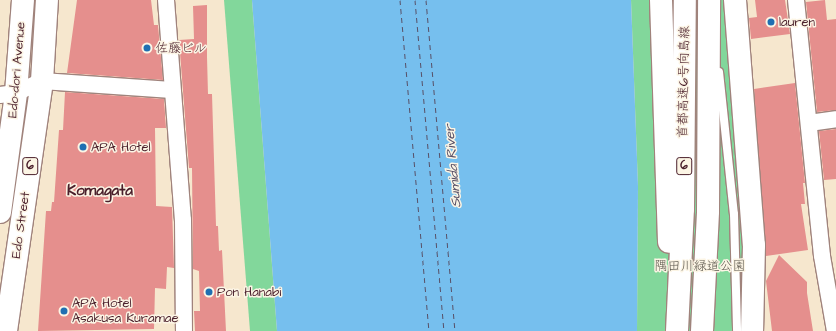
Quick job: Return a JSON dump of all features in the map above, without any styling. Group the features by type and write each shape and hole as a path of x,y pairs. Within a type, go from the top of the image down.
{"highway":[{"name":"Edo-dori Avenue","path":"0,212 8,94 22,0"},
{"name":"Edo Street","path":"6,331 42,81 46,0"},
{"path":"661,0 671,331"},
{"name":"首都高速6号向島線","path":"677,331 683,209 685,0"},
{"name":"首都高速6号向島線","path":"702,331 708,211 710,0"},
{"path":"735,0 754,245 752,331"}],"street":[{"path":"166,0 183,220 184,331"},
{"path":"796,0 822,256 835,331"},
{"path":"8,94 42,81 172,90"},
{"path":"809,123 836,119"}],"lane":[{"path":"710,0 734,214 737,331"}],"green space":[{"path":"224,0 252,0 277,331 250,331"},
{"name":"隅田川緑道公園","path":"631,0 742,0 760,331 637,331 638,186"}],"water":[{"name":"Sumida River","path":"252,0 631,0 638,186 637,331 277,331"}],"building":[{"path":"77,0 151,0 154,25 158,25 163,80 67,73"},
{"path":"755,0 785,0 790,34 751,39 749,18 757,17"},
{"path":"825,0 827,20 836,19 836,110 817,112 806,2"},
{"path":"207,5 208,94 212,94 216,226 218,226 219,251 222,250 226,331 195,331 194,311 200,311 199,271 193,269 192,168 189,168 179,40 194,39 193,6"},
{"path":"795,83 805,183 803,183 805,204 801,204 808,250 766,256 754,89"},
{"path":"65,92 164,99 166,128 155,128 156,206 172,207 174,268 167,267 166,289 155,288 154,329 38,331 46,211 51,211 52,202 54,202 59,130 63,130"},
{"path":"836,129 836,179 824,180 819,131"},
{"path":"779,255 807,282 807,293 813,331 772,331 766,281"}],"ferry route":[{"path":"400,0 429,331"},
{"path":"415,0 444,331"},
{"path":"426,0 455,331"}],"place":[{"name":"lauren","path":"771,22"},
{"name":"佐藤ビル","path":"147,48"},
{"name":"APA Hotel","path":"83,147"},
{"name":"Pon Hanabi","path":"209,292"},
{"name":"APA Hotel Asakusa Kuramae","path":"64,311"}],"district":[{"name":"Komagata","path":"100,191"}]}
